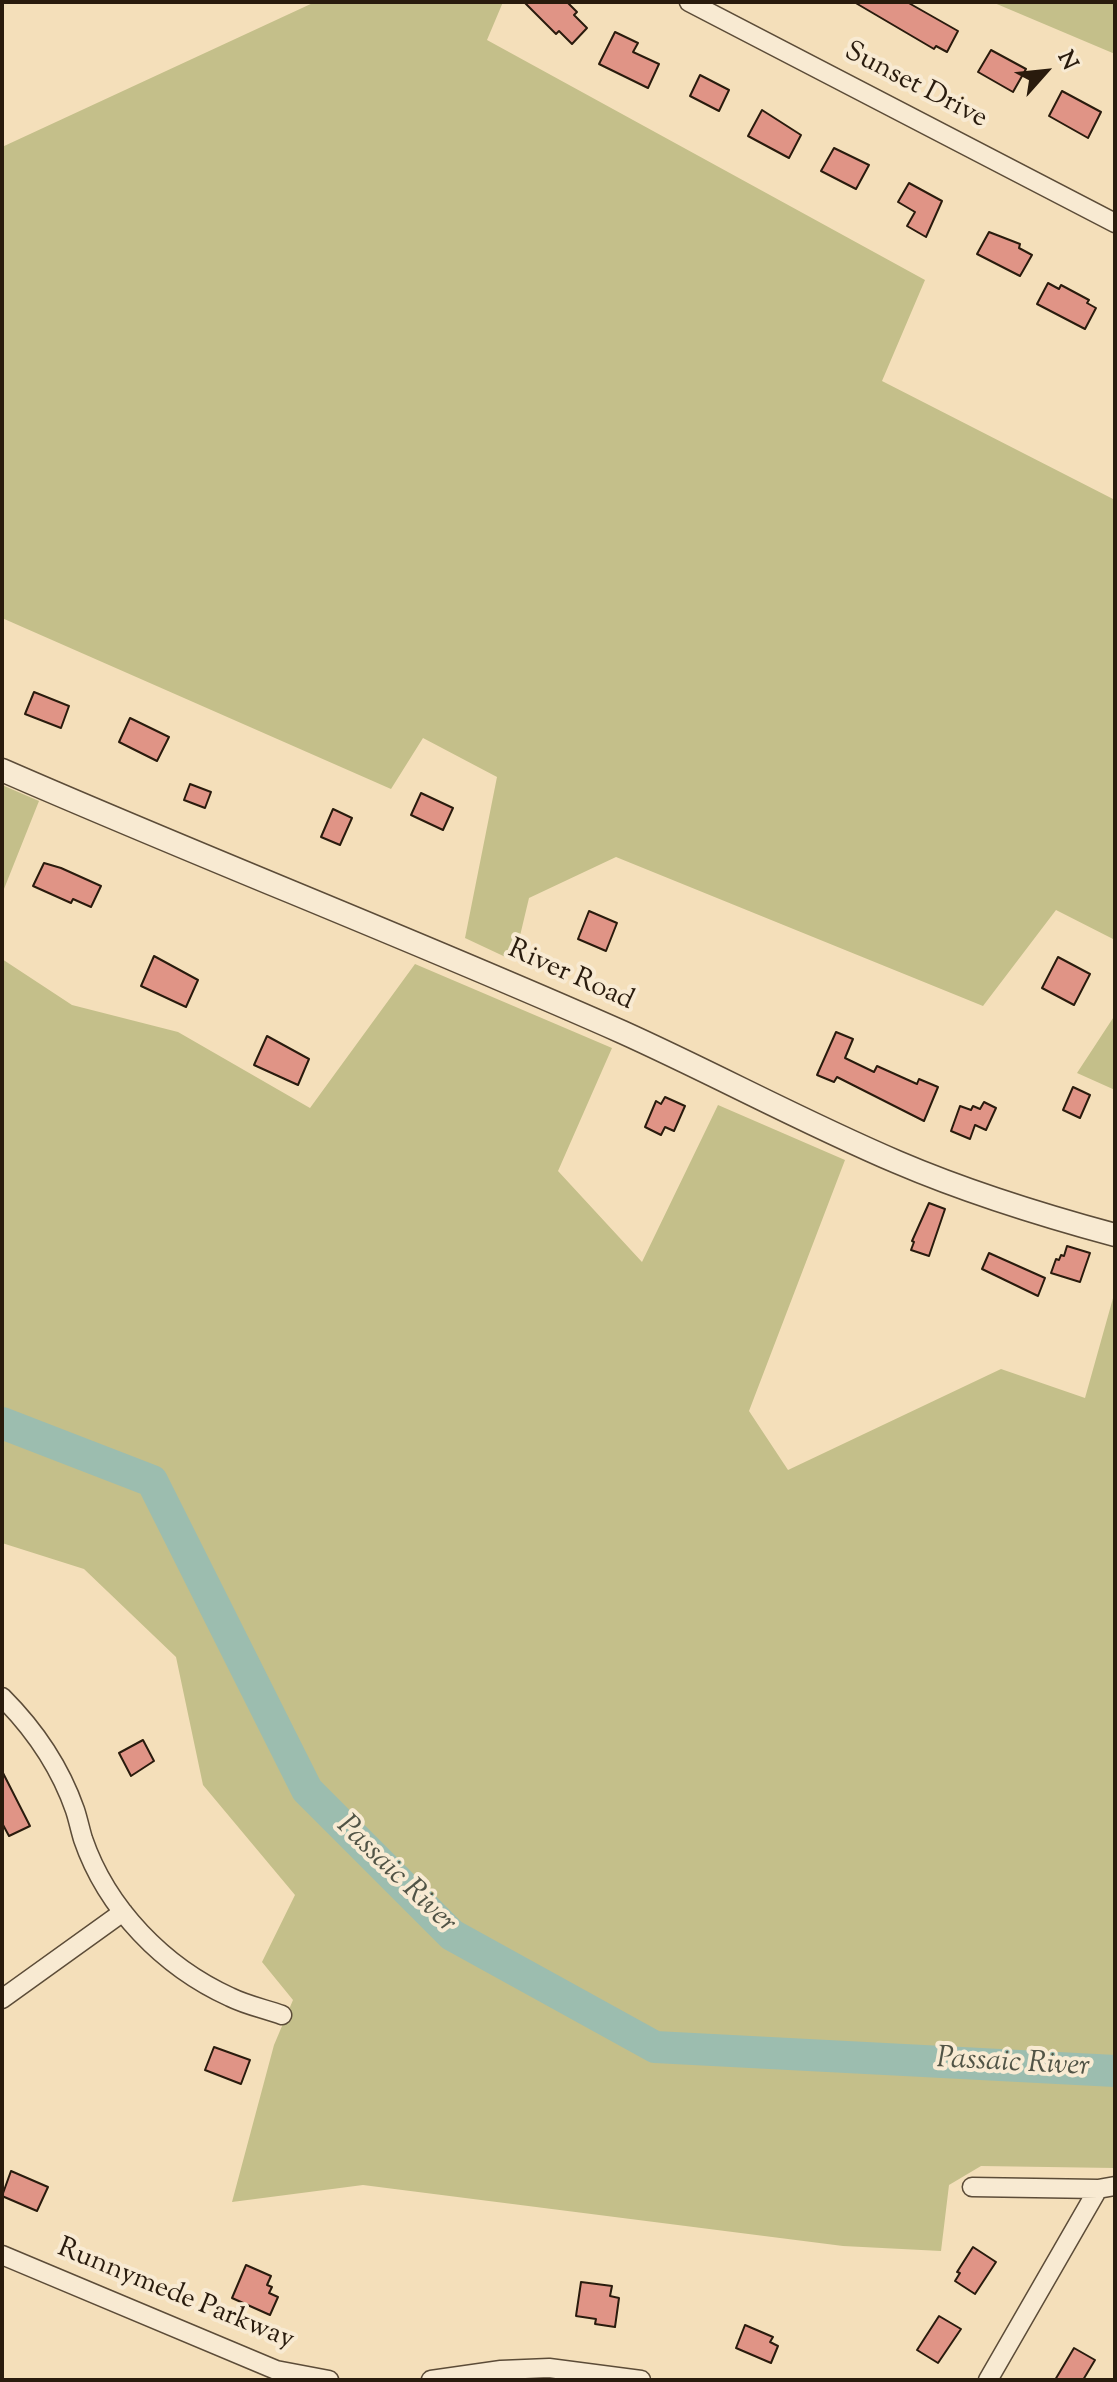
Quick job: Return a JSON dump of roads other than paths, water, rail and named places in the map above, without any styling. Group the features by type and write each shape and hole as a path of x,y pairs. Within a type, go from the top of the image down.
{"street":[{"name":"Sunset Drive","path":"689,2 1115,223"},
{"name":"River Road","path":"2,770 112,819 461,961 625,1033 897,1162 1018,1206 1115,1235"},
{"path":"2,1697 34,1733 50,1757 64,1783 95,1867 123,1912 144,1937 189,1974 233,1999 282,2015"},
{"path":"2,1999 123,1912"},
{"path":"972,2187 1107,2188"},
{"path":"988,2380 1107,2188"},
{"name":"Runnymede Parkway","path":"4,2261 296,2378 329,2380"},
{"path":"431,2380 501,2370 549,2368 641,2380"}],"waterway":[{"name":"Passaic River","path":"2,1423 152,1481 307,1790 452,1935 655,2047 1115,2071"}]}
